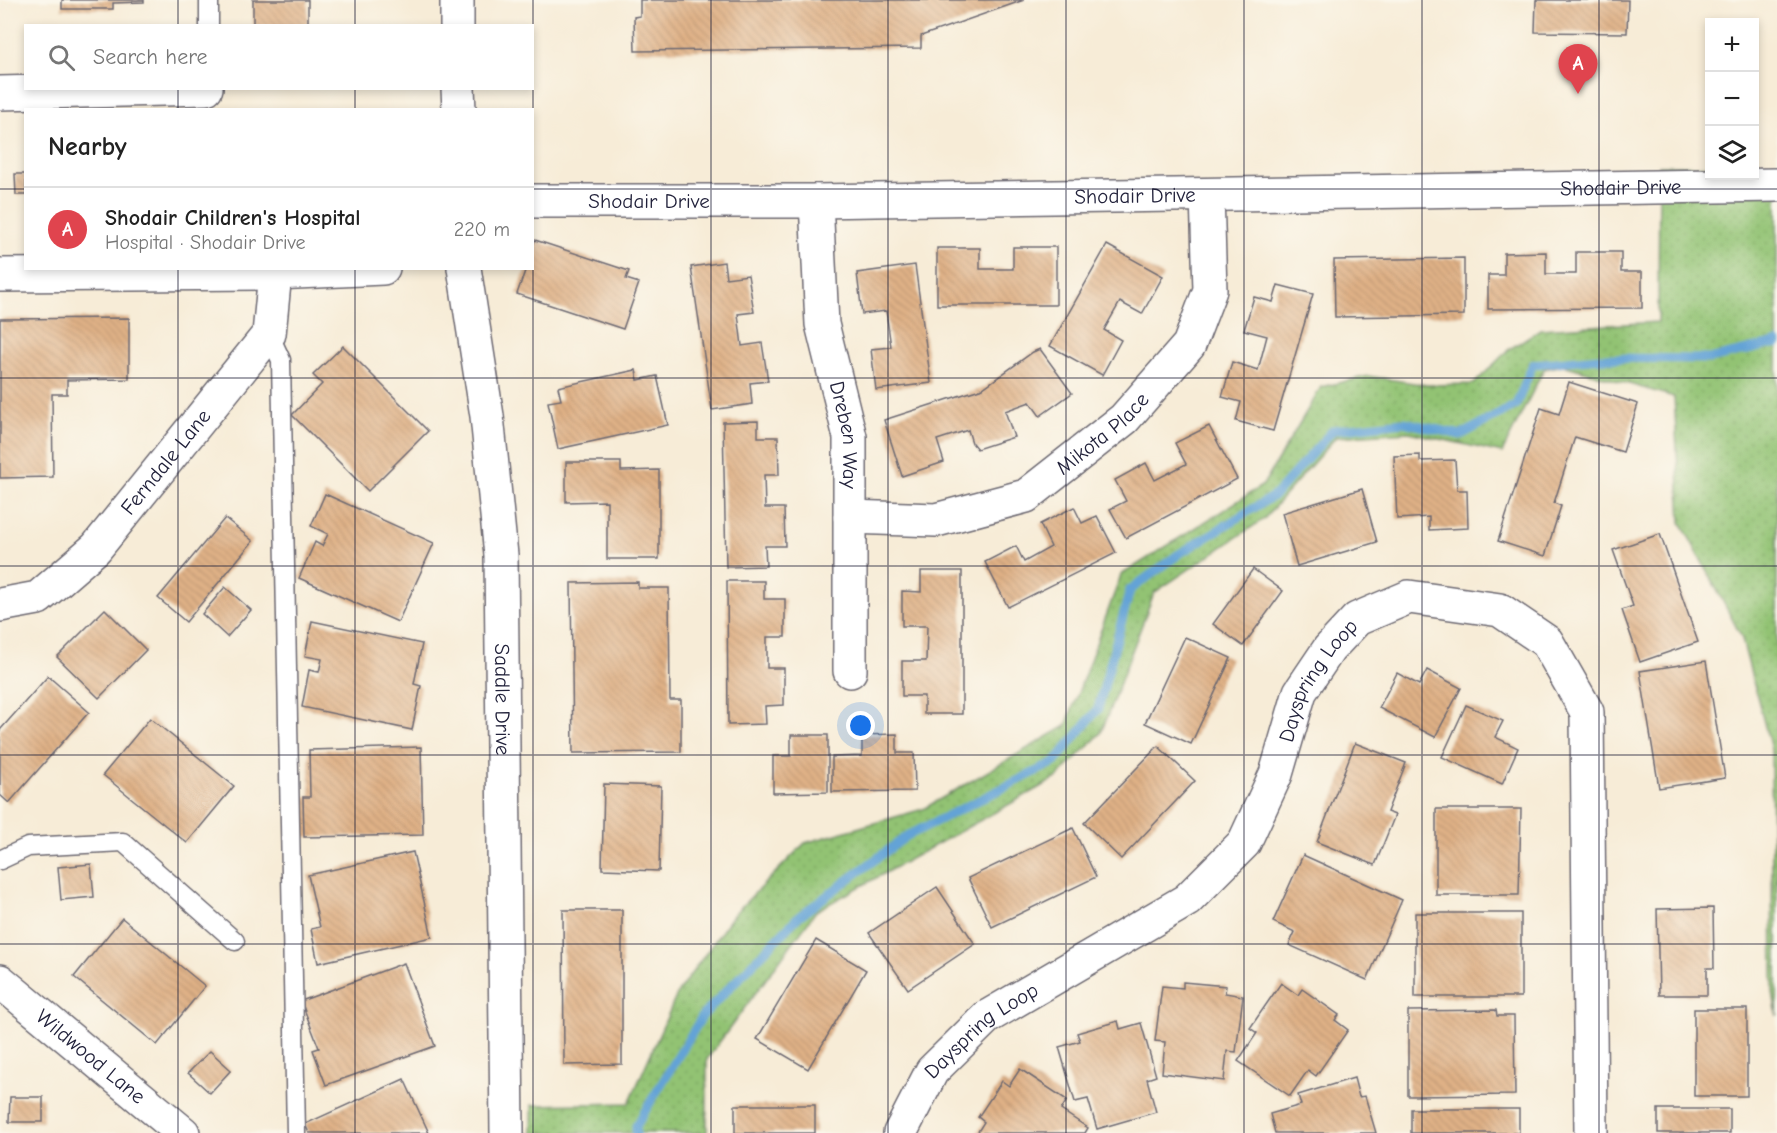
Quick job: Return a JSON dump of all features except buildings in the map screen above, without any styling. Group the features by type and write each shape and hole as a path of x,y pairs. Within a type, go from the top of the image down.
{"street":[{"path":"457,0 457,24"},
{"path":"0,93 124,90"},
{"path":"458,90 459,108"},
{"name":"Shodair Drive","path":"534,201 816,201 1777,185"},
{"name":"Mikota Place","path":"850,517 936,520 1026,496 1124,419 1189,345 1210,290 1207,195"},
{"name":"Dreben Way","path":"816,201 822,324 850,437 850,671"},
{"path":"0,275 275,273 339,270"},
{"name":"Saddle Drive","path":"464,270 488,416 501,555 507,1133"},
{"path":"269,334 275,273"},
{"name":"Ferndale Lane","path":"0,605 38,598 96,548 269,334"},
{"name":"Dayspring Loop","path":"900,1133 932,1071 987,1017 1187,900 1244,843 1276,774 1300,693 1323,657 1358,619 1409,597 1500,610 1547,642 1587,712 1591,1133"},
{"name":"Wildwood Lane","path":"0,981 183,1133"}],"lane":[{"path":"209,0 209,24"},
{"path":"269,334 281,360 296,1133"},
{"path":"0,860 28,847 123,842 235,941"}],"green space":[{"path":"1659,165 1705,166 1705,180 1759,180 1759,168 1777,168 1777,1016 1773,992 1771,749 1741,636 1681,522 1674,397 1563,365 1544,369 1502,453 1409,432 1336,437 1264,519 1154,593 1101,733 1057,778 816,911 707,1059 707,1133 532,1133 532,1105 629,1103 678,992 734,914 805,843 923,809 1066,726 1121,575 1263,485 1321,387 1368,376 1427,385 1474,384 1508,350 1540,329 1658,322"}],"waterway":[{"path":"636,1133 636,1126 703,1015 798,917 907,836 1055,762 1098,709 1130,590 1179,554 1275,495 1333,430 1404,422 1461,435 1516,405 1533,364 1600,358 1710,359 1777,343"}],"place":[{"name":"Shodair Children's Hospital","path":"1578,94"}]}
